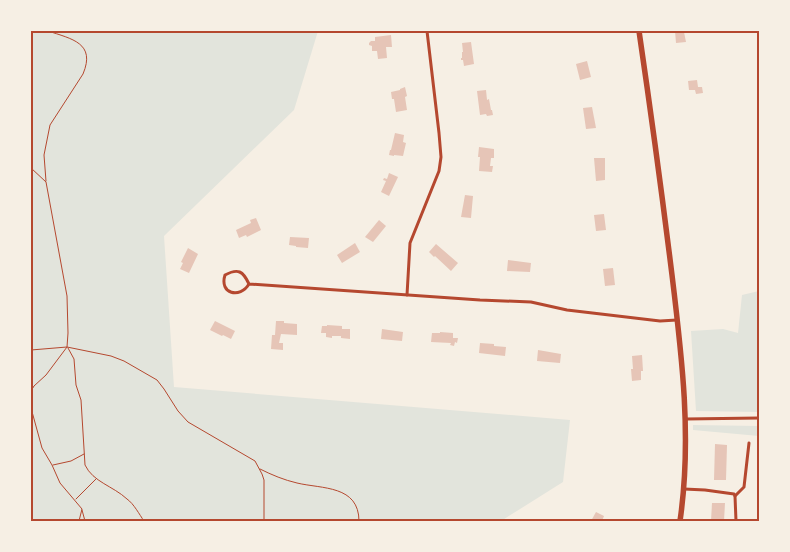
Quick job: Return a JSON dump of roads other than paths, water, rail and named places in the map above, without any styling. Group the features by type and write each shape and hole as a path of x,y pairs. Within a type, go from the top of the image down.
{"highway":[{"path":"639,31 680,343 686,419 686,463 680,521"}],"street":[{"path":"407,295 410,243 436,177 440,157 427,31"},
{"path":"237,271 242,274 249,284 242,292 234,294 228,291 223,281 225,276 237,271"},
{"path":"249,284 532,302 567,310 660,321 677,320"},
{"path":"686,419 759,418"},
{"path":"736,521 735,496 744,487 748,443"},
{"path":"684,489 705,490 734,494 735,496"}]}
